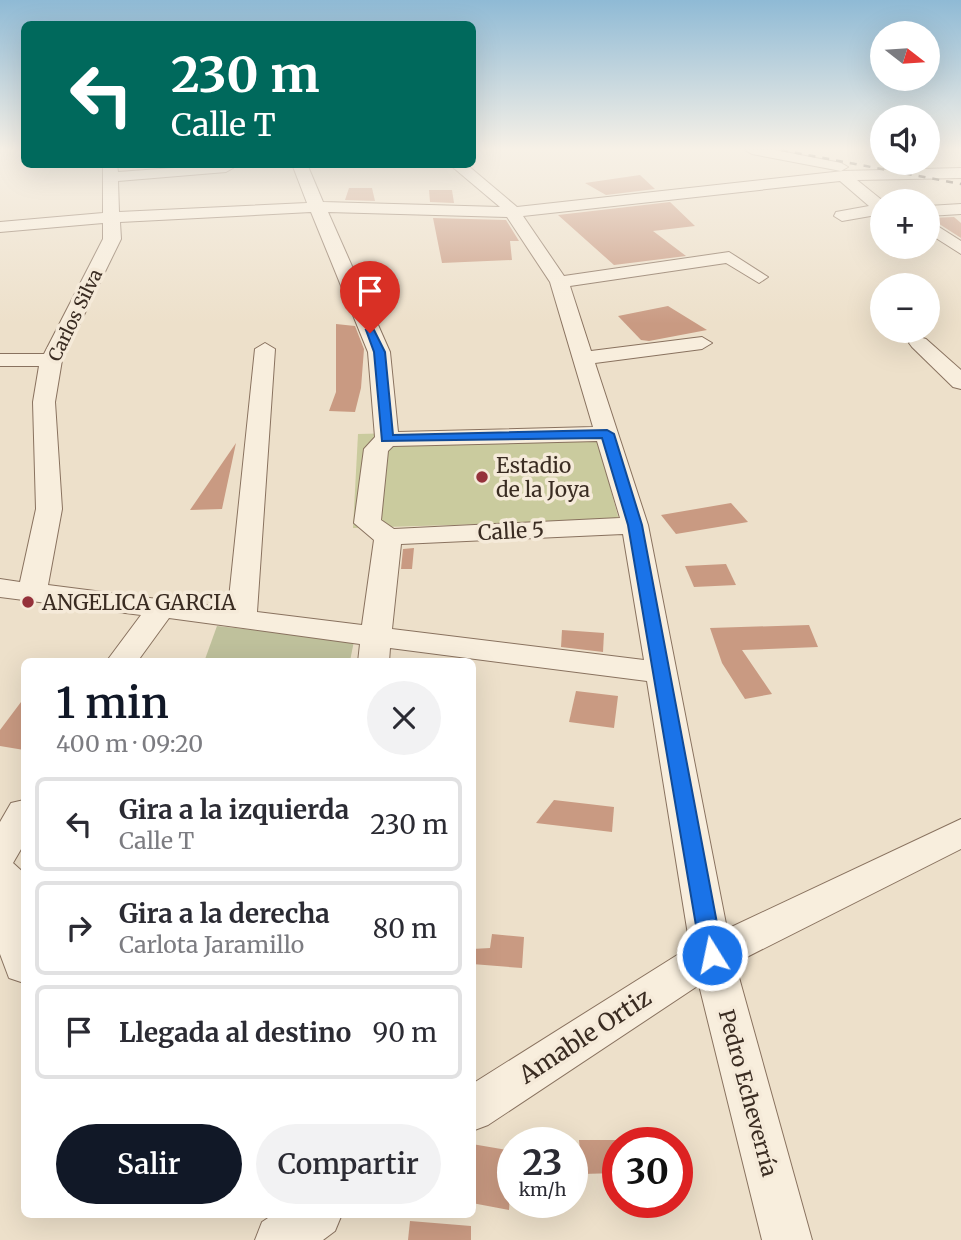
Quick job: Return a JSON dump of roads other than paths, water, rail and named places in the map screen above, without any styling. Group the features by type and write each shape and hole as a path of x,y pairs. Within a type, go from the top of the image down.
{"street":[{"name":"Carlos Silva","path":"32,592 49,509 44,402 51,360 112,239 111,208"},
{"path":"0,220 233,208"},
{"path":"318,208 379,352 387,439"},
{"path":"346,208 410,218 510,208"},
{"path":"505,208 510,208"},
{"name":"Pedro Echeverría","path":"510,208 559,282 635,525 712,955 786,1240"},
{"path":"842,216 881,208"},
{"path":"940,210 961,209"},
{"path":"0,227 111,215"},
{"path":"940,234 961,249"},
{"path":"559,282 729,257 759,277"},
{"path":"583,358 702,343"},
{"path":"919,343 961,382"},
{"path":"242,617 265,349"},
{"path":"0,360 51,360"},
{"path":"375,650 388,537 367,523 376,449 387,439 607,434"},
{"name":"Calle 5","path":"388,537 635,525"},
{"path":"0,588 242,617 375,650 661,672"},
{"path":"124,658 162,607"},
{"path":"0,853 21,818"},
{"name":"Amable Ortiz","path":"476,1107 570,1044 712,955 961,833"},
{"path":"0,874 10,882 17,944 21,957"}],"place":[{"name":"Estadio de la Joya","path":"482,477"},
{"name":"ANGELICA GARCIA","path":"28,602"}]}
